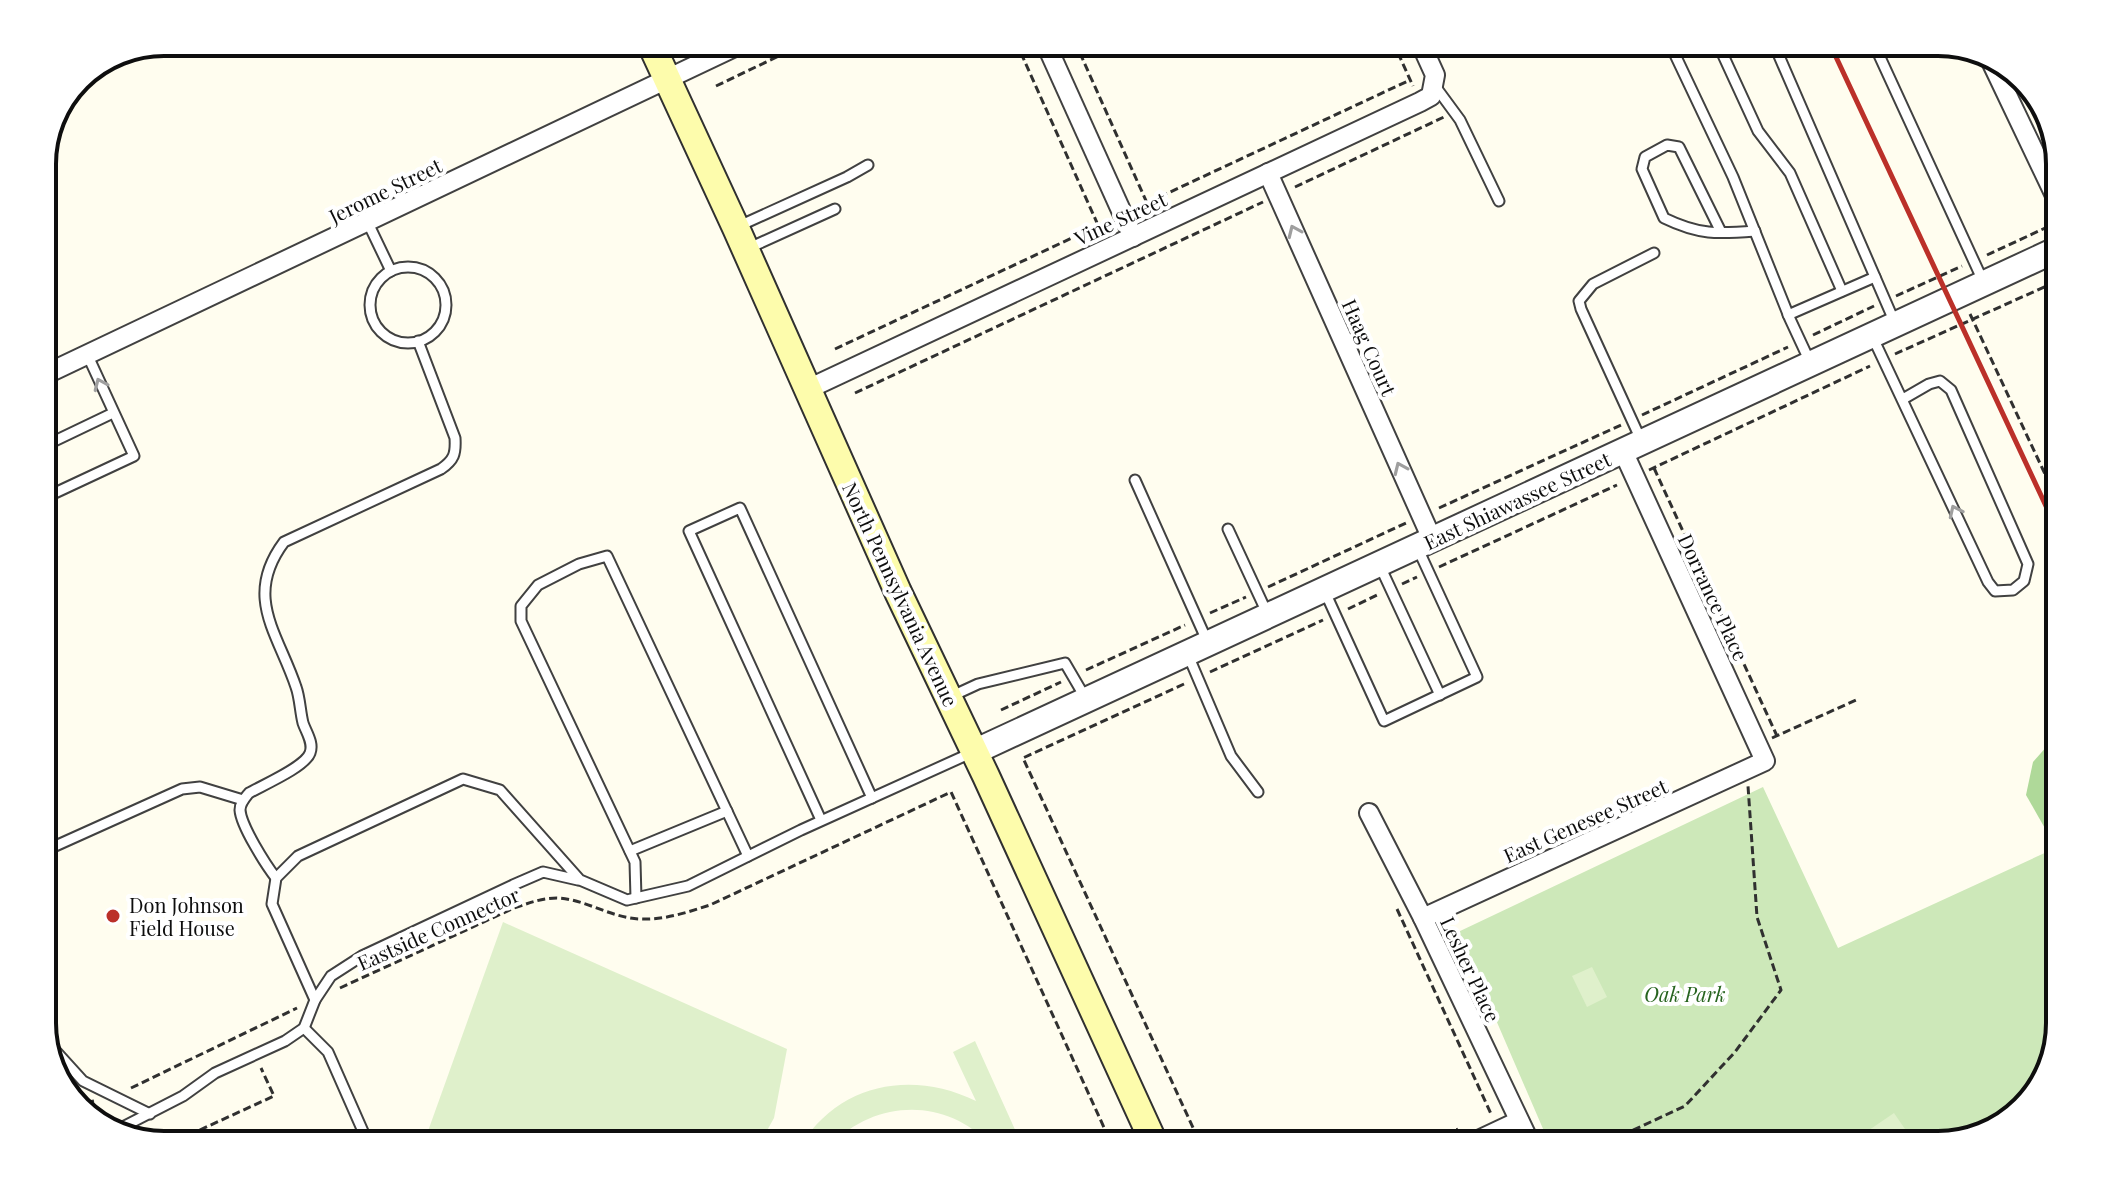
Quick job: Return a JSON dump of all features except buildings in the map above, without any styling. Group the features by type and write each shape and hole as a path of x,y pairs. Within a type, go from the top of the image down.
{"main road":[{"name":"North Pennsylvania Avenue","path":"656,56 892,580 1149,1131"}],"street":[{"name":"Jerome Street","path":"56,369 715,56"},
{"path":"1051,56 1133,237"},
{"path":"1426,56 1435,80"},
{"path":"1997,73 2046,177"},
{"name":"Vine Street","path":"808,389 1420,102 1431,96 1435,80"},
{"name":"Haag Court","path":"1268,173 1421,516 1424,543"},
{"name":"East Shiawassee Street","path":"974,752 2046,255"},
{"name":"Dorrance Place","path":"1633,447 1635,477 1761,753"},
{"name":"East Genesee Street","path":"1419,910 1748,771 1761,753"},
{"name":"Lesher Place","path":"1369,813 1419,910 1524,1131"},
{"path":"1499,1131 1519,1121"}],"lane":[{"path":"1676,56 1733,177 1811,365"},
{"path":"1723,56 1758,131 1790,173 1842,291"},
{"path":"1779,56 1896,326"},
{"path":"1879,56 1985,284"},
{"path":"1435,80 1469,136 1499,201"},
{"path":"1721,232 1679,147 1667,145 1645,157 1642,169 1664,218 1699,233 1755,231"},
{"path":"741,239 868,165"},
{"path":"741,239 835,209"},
{"path":"368,223 391,271"},
{"path":"1633,447 1632,420 1579,301 1593,284 1654,253"},
{"path":"414,267 426,271 442,288 445,299 441,322 434,332 418,341 398,342 386,336 376,327 371,315 369,302 373,289 380,278 391,271 414,267"},
{"path":"1788,315 1875,277"},
{"path":"1873,337 1988,582 1995,591 2013,590 2024,581 2028,564 1951,390 1940,381 1903,399"},
{"path":"276,878 263,861 240,811 249,793 304,762 311,744 296,687 263,600 263,590 277,551 284,542 451,462 456,452 455,438 418,341"},
{"path":"56,492 134,456 87,354"},
{"path":"56,440 113,413"},
{"path":"1135,480 1197,619 1197,678 1231,756 1258,792"},
{"path":"821,820 689,531 740,508 872,798"},
{"path":"1228,529 1268,615"},
{"path":"1324,589 1384,721 1477,677 1429,571 1424,543"},
{"path":"636,898 635,862 521,621 521,606 538,585 579,564 607,556 748,856"},
{"path":"1379,564 1440,695"},
{"path":"949,698 978,684 1065,663 1086,699"},
{"path":"128,1125 215,1073 285,1041 304,1028 315,1000 331,976 362,956 513,885 543,872 580,880 627,900 688,886 821,820 974,752"},
{"path":"315,1000 272,904 276,878 298,856 463,779 500,790 580,880"},
{"path":"56,846 182,789 200,787 243,800"},
{"path":"630,851 727,811"},
{"path":"304,1028 328,1052 363,1131"},
{"path":"62,1058 83,1081 150,1114"}],"path":[{"path":"716,86 779,56"},
{"path":"1022,56 1099,225"},
{"path":"1081,56 1147,203"},
{"path":"1399,56 1429,124"},
{"path":"855,393 1454,112"},
{"path":"1001,710 2046,228"},
{"path":"1195,1131 1023,758 2046,286"},
{"path":"1963,295 2046,476"},
{"path":"1654,468 1777,736"},
{"path":"1761,753 1777,736 1856,700"},
{"path":"1631,1131 1685,1106 1735,1052 1781,990 1757,917 1748,771"},
{"name":"Eastside Connector","path":"89,1101 114,1095 245,1031 514,908 537,900 559,898 610,915 643,919 680,915 710,905 951,792 1106,1131"},
{"path":"1419,910 1396,910 1499,1131"},
{"path":"198,1131 274,1096 245,1031"}],"green space":[{"path":"2046,747 2046,830 2026,795 2033,762"},
{"name":"Oak Park","path":"1763,787 1838,948 2046,852 2045,1038 2038,1065 2015,1100 1980,1123 1953,1130 1544,1131 1458,932"},
{"path":"503,922 787,1049 774,1118 767,1131 428,1131"},
{"path":"1592,967 1607,997 1587,1007 1572,976"},
{"path":"975,1041 1016,1131 975,1131 953,1118 911,1110 889,1112 868,1119 848,1131 812,1131 836,1108 879,1088 927,1086 952,1091 976,1101 953,1052"},
{"path":"1894,1113 1906,1131 1868,1131"}],"railway":[{"path":"1836,56 2046,506"}],"place":[{"name":"Don Johnson Field House","path":"113,916"}]}
